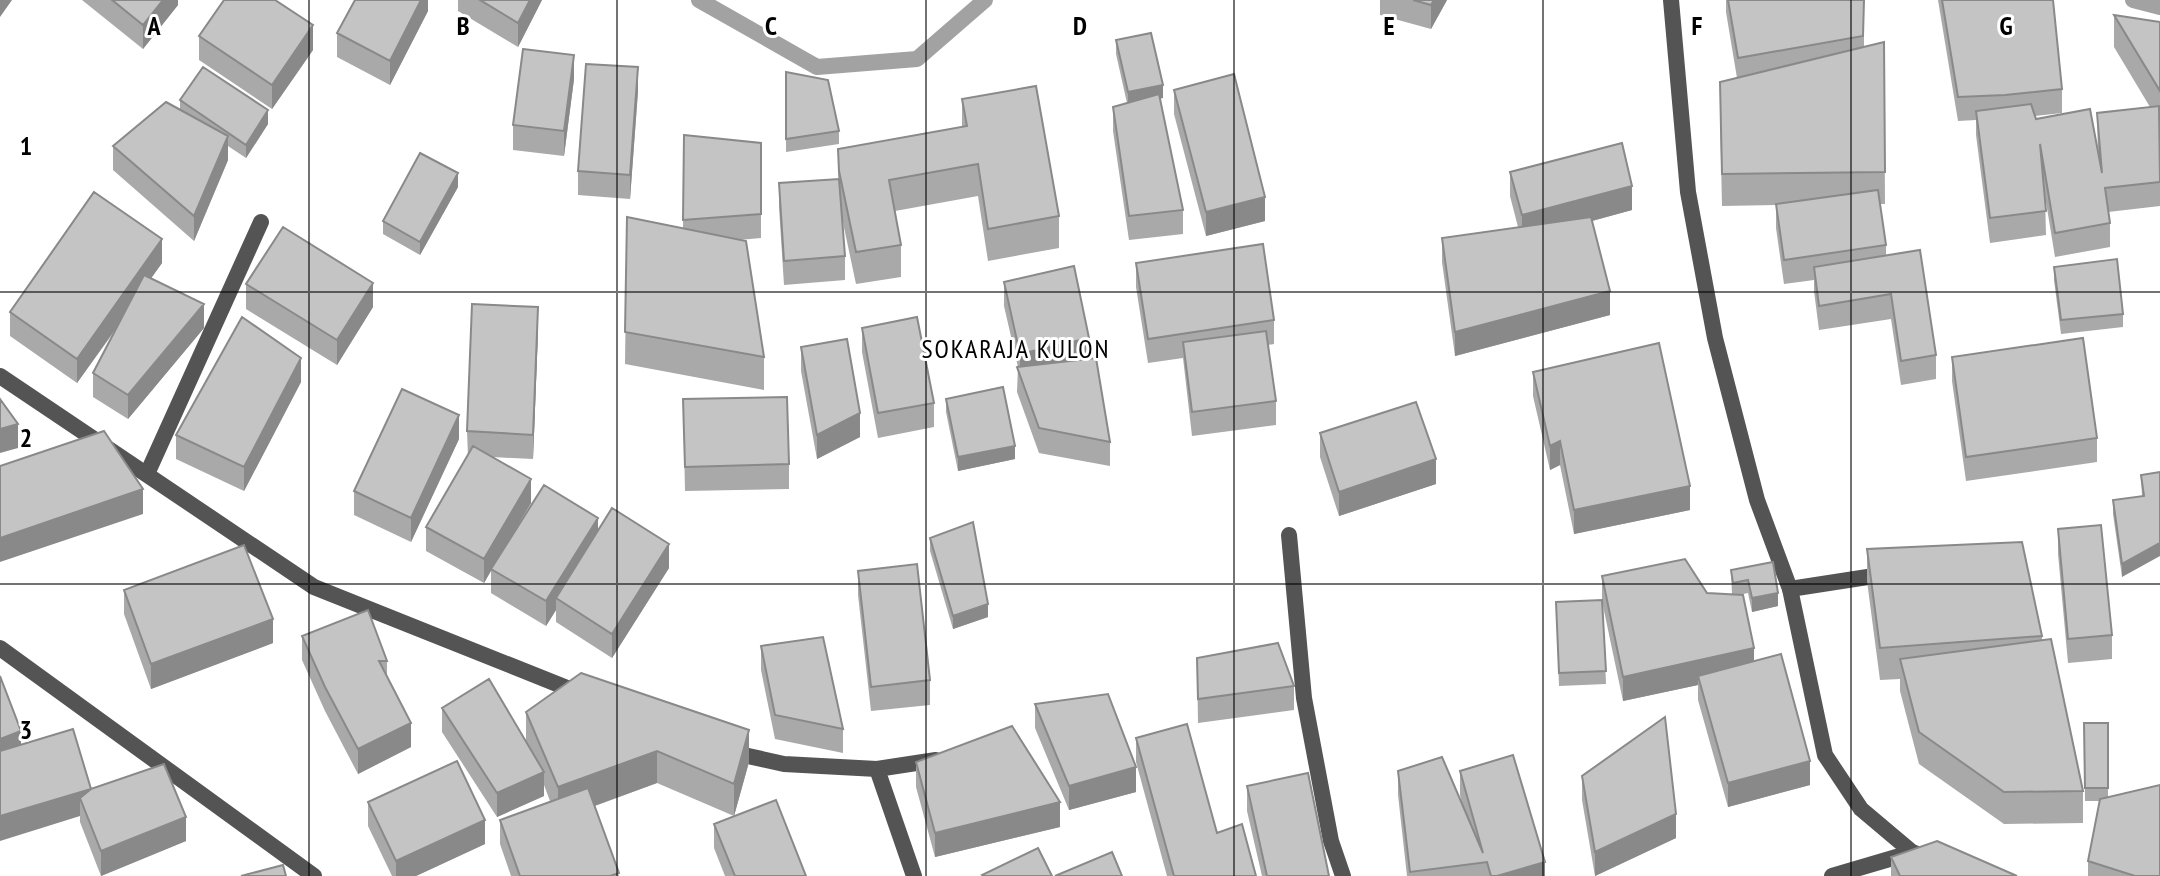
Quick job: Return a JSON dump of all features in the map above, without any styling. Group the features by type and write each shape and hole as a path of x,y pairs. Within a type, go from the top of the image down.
{"street":[{"path":"1671,0 1688,192 1715,338 1757,500 1790,589 1825,755 1861,809 1912,852 1936,862"},
{"path":"147,474 261,222"},
{"path":"0,376 91,445 147,474 314,587 597,700"},
{"path":"1289,535 1304,698 1331,841 1343,876"},
{"path":"1790,589 1898,572"},
{"path":"0,648 314,876"},
{"path":"715,746 784,764 877,769 946,758"},
{"path":"877,769 914,876"},
{"path":"1832,876 1912,852"}],"building":[{"path":"112,0 163,0 143,25"},
{"path":"224,0 275,0 313,25 272,85 199,36"},
{"path":"355,0 421,0 390,61 337,33"},
{"path":"480,0 530,0 518,23"},
{"path":"1413,0 1434,0 1431,5"},
{"path":"1728,0 1864,0 1863,36 1738,58"},
{"path":"1942,0 2053,0 2062,89 1958,97"},
{"path":"2114,15 2160,22 2160,91"},
{"path":"1151,33 1163,85 1128,92 1116,40"},
{"path":"1884,42 1885,172 1722,174 1720,82"},
{"path":"523,49 574,55 564,131 513,125"},
{"path":"586,64 638,67 630,175 578,171"},
{"path":"203,67 268,110 246,145 180,100"},
{"path":"786,72 828,80 839,131 786,139"},
{"path":"1234,74 1265,197 1206,212 1174,90"},
{"path":"1036,86 1059,216 988,229 978,164 889,180 901,245 856,252 839,171 838,149 967,126 962,99"},
{"path":"1159,94 1183,210 1129,216 1113,107"},
{"path":"166,102 228,136 194,216 113,146"},
{"path":"2031,104 2036,119 2090,109 2102,173 2097,113 2159,106 2160,182 2105,188 2110,223 2055,233 2040,144 2046,211 1990,218 1976,111"},
{"path":"684,135 761,143 761,214 683,220"},
{"path":"1622,143 1632,186 1522,215 1510,172"},
{"path":"420,153 458,173 420,242 383,221"},
{"path":"839,179 845,256 784,261 779,183"},
{"path":"1878,190 1886,245 1784,260 1776,204"},
{"path":"94,192 162,239 77,359 10,312"},
{"path":"627,217 746,241 764,357 625,332"},
{"path":"1591,217 1610,291 1455,332 1442,238"},
{"path":"283,227 373,283 337,340 246,284"},
{"path":"1263,244 1274,320 1148,339 1136,263"},
{"path":"1920,250 1936,355 1901,361 1891,294 1819,306 1814,267"},
{"path":"2117,259 2123,314 2061,320 2054,267"},
{"path":"1074,266 1089,338 1020,354 1004,282"},
{"path":"144,275 204,304 128,395 93,373"},
{"path":"472,304 538,307 533,435 467,431"},
{"path":"242,317 301,358 244,467 176,435"},
{"path":"917,317 934,403 878,413 862,328"},
{"path":"1266,331 1276,401 1192,412 1183,342"},
{"path":"2083,338 2097,438 1966,457 1952,357"},
{"path":"847,339 860,413 817,435 801,347"},
{"path":"1659,343 1690,486 1574,510 1560,441 1550,446 1533,372"},
{"path":"1096,358 1110,442 1039,428 1017,367"},
{"path":"1003,387 1015,446 958,457 946,399"},
{"path":"402,389 459,415 411,518 354,491"},
{"path":"787,397 789,464 685,467 683,399"},
{"path":"0,399 18,424 0,429"},
{"path":"1416,402 1436,459 1339,492 1320,433"},
{"path":"104,431 143,489 0,538 0,466"},
{"path":"473,446 531,479 484,559 426,527"},
{"path":"2160,472 2160,543 2122,564 2113,500 2144,496 2141,475"},
{"path":"544,485 598,518 546,601 491,569"},
{"path":"612,508 669,544 612,634 556,598"},
{"path":"973,522 988,604 953,616 930,538"},
{"path":"2101,525 2112,635 2068,639 2058,529"},
{"path":"2022,542 2042,636 1880,648 1867,549"},
{"path":"244,545 273,619 151,664 124,590"},
{"path":"1685,559 1707,593 1743,595 1754,648 1623,677 1602,576"},
{"path":"1773,562 1778,593 1752,598 1748,580 1733,583 1731,570"},
{"path":"917,564 930,680 871,687 858,571"},
{"path":"1602,600 1606,671 1559,673 1556,602"},
{"path":"368,610 387,661 379,661 411,723 358,749 302,636"},
{"path":"823,637 843,729 775,715 761,646"},
{"path":"2051,639 2083,791 2004,792 1919,732 1900,659"},
{"path":"1278,643 1294,686 1198,699 1197,658"},
{"path":"1781,654 1810,761 1728,783 1698,676"},
{"path":"581,673 749,730 734,784 657,751 558,787 526,712"},
{"path":"0,676 21,731 0,739"},
{"path":"489,679 544,772 497,793 442,708"},
{"path":"1108,694 1136,767 1069,786 1035,704"},
{"path":"1665,717 1676,814 1595,852 1582,776"},
{"path":"2084,723 2108,723 2108,788 2085,788"},
{"path":"1187,724 1217,833 1242,824 1256,876 1174,876 1136,738"},
{"path":"1012,726 1060,802 935,833 916,762"},
{"path":"73,729 91,789 0,816 0,751"},
{"path":"1513,755 1545,862 1497,876 1491,876 1487,862 1410,872 1398,771 1442,757 1483,853 1460,771"},
{"path":"457,761 485,820 396,861 368,802"},
{"path":"164,764 186,817 101,851 80,798 91,789"},
{"path":"1308,773 1329,876 1267,876 1247,786"},
{"path":"2160,785 2160,876 2135,876 2088,861 2100,799"},
{"path":"588,788 619,873 610,876 520,876 500,820"},
{"path":"776,800 806,876 735,876 714,824"},
{"path":"1937,841 2017,876 1900,876 1891,857"},
{"path":"1038,848 1052,876 982,875"},
{"path":"1112,852 1122,876 1055,876"},
{"path":"283,865 286,876 241,876"}],"waterway":[{"path":"699,0 817,67 917,59 985,0"},
{"path":"2133,0 2160,7"}],"district":[{"name":"SOKARAJA KULON","path":"1016,348"}]}
